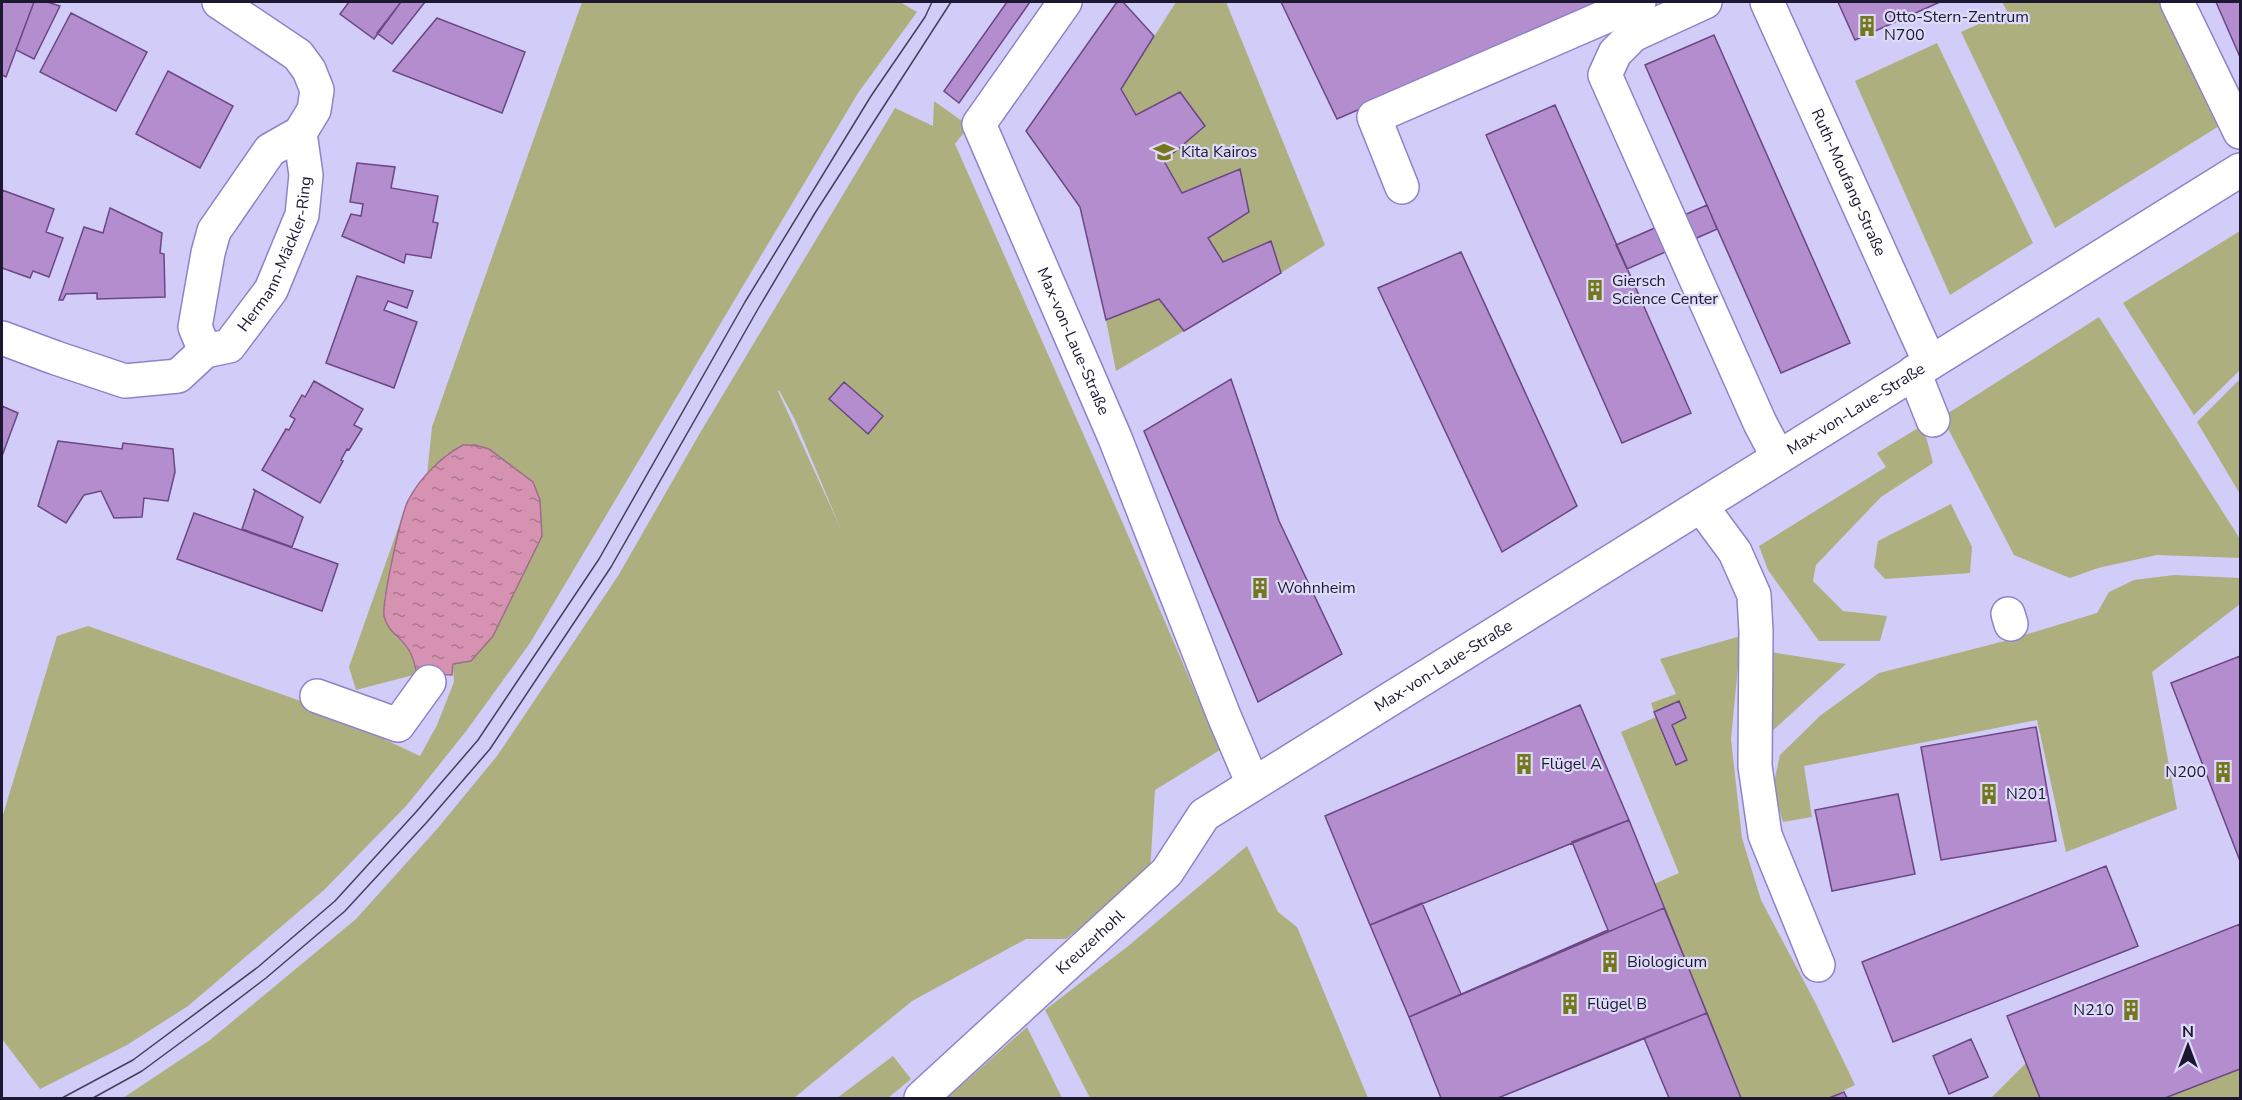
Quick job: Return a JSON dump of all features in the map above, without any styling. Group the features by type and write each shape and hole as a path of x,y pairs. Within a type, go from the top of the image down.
{"street":[{"path":"205,351 195,327 214,231 270,150 300,133 314,110 316,90 309,70 298,55 219,2"},
{"name":"Max-von-Laue-Straße","path":"1065,2 979,124 1115,438 1224,716 1253,783 2241,170"},
{"path":"1402,187 1374,117 1639,2"},
{"path":"1705,2 1633,35 1615,53 1605,75 1760,423 1778,458"},
{"name":"Ruth-Moufang-Straße","path":"1767,2 1922,368 1933,420"},
{"path":"2177,2 2241,132"},
{"name":"Hermann-Mäckler-Ring","path":"2,338 125,381 178,376 205,351 229,346 271,290 302,215 306,175 300,133"},
{"path":"1701,506 1735,552 1754,595 1755,766 1765,835 1818,965"},
{"path":"317,696 398,725 429,682"},
{"name":"Kreuzerhohl","path":"921,1098 1083,952 1167,872 1204,815 1253,783"}],"green space":[{"path":"582,2 900,2 917,12 858,93 530,643 467,730 407,805 324,890 188,1006 127,1045 40,1089 2,1039 2,818 57,636 88,626 312,705 420,756 437,725 454,682 453,664 493,636 515,590 448,453 427,475 432,427"},
{"path":"1176,2 1226,2 1325,245 1281,273 1271,241 1223,262 1208,238 1249,212 1240,169 1182,193 1164,161 1205,126 1180,93 1136,115 1121,89"},
{"path":"2002,2 2165,2 2224,123 2055,228 1961,32 2007,11"},
{"path":"1937,43 2033,243 1950,295 1855,81"},
{"path":"934,101 969,126 955,144 1220,750 1155,790 1150,872 1066,939 1026,939 912,1001 794,1098 123,1098 210,1040 356,919 437,829 497,756 618,576 700,433 895,108 933,126","holes":["779,390 795,420 840,527"]},
{"path":"2240,231 2240,370 2194,415 2123,303"},
{"path":"1159,299 1184,331 1116,371 1106,320"},
{"path":"2099,317 2240,539 2240,558 2157,555 2098,568 2070,578 2014,555 1942,417"},
{"path":"2240,379 2240,494 2197,422"},
{"path":"1923,425 1933,463 1881,497 1816,565 1813,581 1843,611 1887,616 1880,641 1819,641 1768,570 1759,546 1886,467 1877,453"},
{"path":"408,500 384,598 384,618 395,636 410,650 417,674 356,690 349,667"},
{"path":"1951,504 1972,547 1970,573 1885,579 1874,567 1878,541"},
{"path":"2174,575 2240,578 2240,604 2152,672 2177,809 2066,852 2037,720 1804,766 1812,817 1783,822 1773,787 1780,755 1821,715 1879,673 2001,642 2097,613 2109,592 2134,580"},
{"path":"1741,636 1731,739 1742,838 1761,900 1816,1004 1855,1085 1829,1098 1741,1098 1654,884 1679,873 1621,732 1656,717 1676,765 1686,761 1672,725 1686,718 1679,701 1654,712 1651,703 1676,694 1660,659"},
{"path":"1770,652 1846,664 1770,733"},
{"path":"1247,846 1278,912 1297,927 1368,1098 1090,1098 1045,1010 1127,947"},
{"path":"1027,1027 1062,1098 947,1098"},
{"path":"893,1056 911,1079 888,1098 837,1098"},
{"path":"2026,1063 2040,1098 1991,1098"},
{"path":"2240,1069 2240,1098 2165,1098"}],"water":[{"path":"463,445 475,445 489,449 533,482 540,500 542,536 493,636 471,661 453,664 452,675 417,674 410,652 388,627 384,616 393,557 401,521 414,491 440,461"}],"building":[{"path":"2,2 34,2 6,77 2,75"},
{"path":"34,2 47,2 60,6 34,59 16,50"},
{"path":"349,2 401,2 374,39 340,14"},
{"path":"401,2 425,2 392,44 377,33"},
{"path":"1007,2 1030,2 959,103 944,91"},
{"name":"Kita Kairos","path":"1117,2 1123,2 1154,36 1121,89 1136,115 1180,92 1205,126 1164,161 1182,193 1240,169 1249,212 1208,238 1223,262 1271,241 1281,273 1184,331 1159,299 1106,320 1080,207 1026,131"},
{"path":"1281,2 1606,2 1337,119"},
{"name":"Otto-Stern-Zentrum N700","path":"1838,2 1940,2 1855,40"},
{"path":"2216,2 2240,2 2240,57"},
{"path":"71,13 147,52 116,111 40,72"},
{"path":"437,18 525,52 502,113 393,71"},
{"path":"1714,35 1850,343 1781,373 1645,65"},
{"path":"168,71 233,106 200,168 136,134"},
{"name":"Giersch Science Center","path":"1555,105 1691,413 1622,443 1486,135"},
{"path":"357,163 395,167 391,188 438,196 433,222 438,223 431,258 406,254 404,263 342,236 351,214 361,216 363,204 350,202"},
{"path":"2,190 54,209 46,232 63,238 49,277 33,271 30,278 2,268"},
{"path":"1707,205 1717,229 1627,269 1616,245"},
{"path":"110,208 162,233 160,253 164,254 165,297 97,299 97,293 66,294 63,300 59,300 84,227 103,233"},
{"path":"1461,252 1577,506 1502,552 1378,288"},
{"path":"357,276 413,291 407,308 388,301 384,310 417,322 394,388 326,363"},
{"name":"Wohnheim","path":"1231,379 1279,521 1342,654 1258,702 1144,431"},
{"path":"314,381 363,409 354,425 362,429 349,450 347,449 320,503 262,470 286,429 289,430 295,419 290,416 302,395 305,397"},
{"path":"844,382 883,416 868,434 829,399"},
{"path":"2,406 18,413 2,456"},
{"path":"58,441 122,449 123,443 173,449 175,472 168,501 144,498 142,517 114,518 101,491 84,495 66,523 38,506"},
{"path":"253,489 303,517 292,547 242,529 255,491"},
{"path":"194,513 338,564 322,611 177,559"},
{"name":"N200","path":"2240,656 2240,861 2171,683"},
{"path":"1679,701 1686,718 1672,725 1687,760 1676,765 1654,712"},
{"name":"Flügel A","path":"1580,705 1629,820 1370,925 1325,816"},
{"name":"N201","path":"2036,727 2056,841 1941,860 1921,747"},
{"path":"1898,794 1915,874 1832,891 1815,810"},
{"name":"Biologicum","path":"1629,820 1741,1098 1669,1098 1644,1038 1498,1098 1441,1098 1409,1017 1608,930 1572,842"},
{"path":"2106,866 2138,946 1893,1042 1862,962"},
{"path":"1422,903 1461,994 1409,1017 1370,925"},
{"name":"Biologicum","path":"1664,908 1707,1013 1498,1098 1441,1098 1409,1017"},
{"name":"N210","path":"2240,924 2240,1069 2165,1098 2040,1098 2007,1016"},
{"path":"1707,1013 1741,1098 1669,1098 1644,1038"},
{"path":"1971,1039 1988,1077 1949,1094 1933,1056"},
{"path":"1844,1092 1847,1098 1829,1098"},
{"path":"1844,1092 1847,1098 1829,1098"}],"tram line":[{"path":"62,1098 133,1060 258,967 335,901 478,740 599,559 745,302 871,96 925,17 932,2"},
{"path":"93,1098 142,1071 203,1026 266,978 345,911 490,749 611,567 815,213 951,2"}],"place":[{"name":"Otto-Stern-Zentrum N700","path":"1867,26"},
{"name":"Kita Kairos","path":"1164,152"},
{"name":"Giersch Science Center","path":"1595,290"},
{"name":"Wohnheim","path":"1260,588"},
{"name":"Flügel A","path":"1524,764"},
{"name":"N200","path":"2223,772"},
{"name":"N201","path":"1989,794"},
{"name":"Biologicum","path":"1610,962"},
{"name":"Flügel B","path":"1570,1004"},
{"name":"N210","path":"2131,1010"}]}
